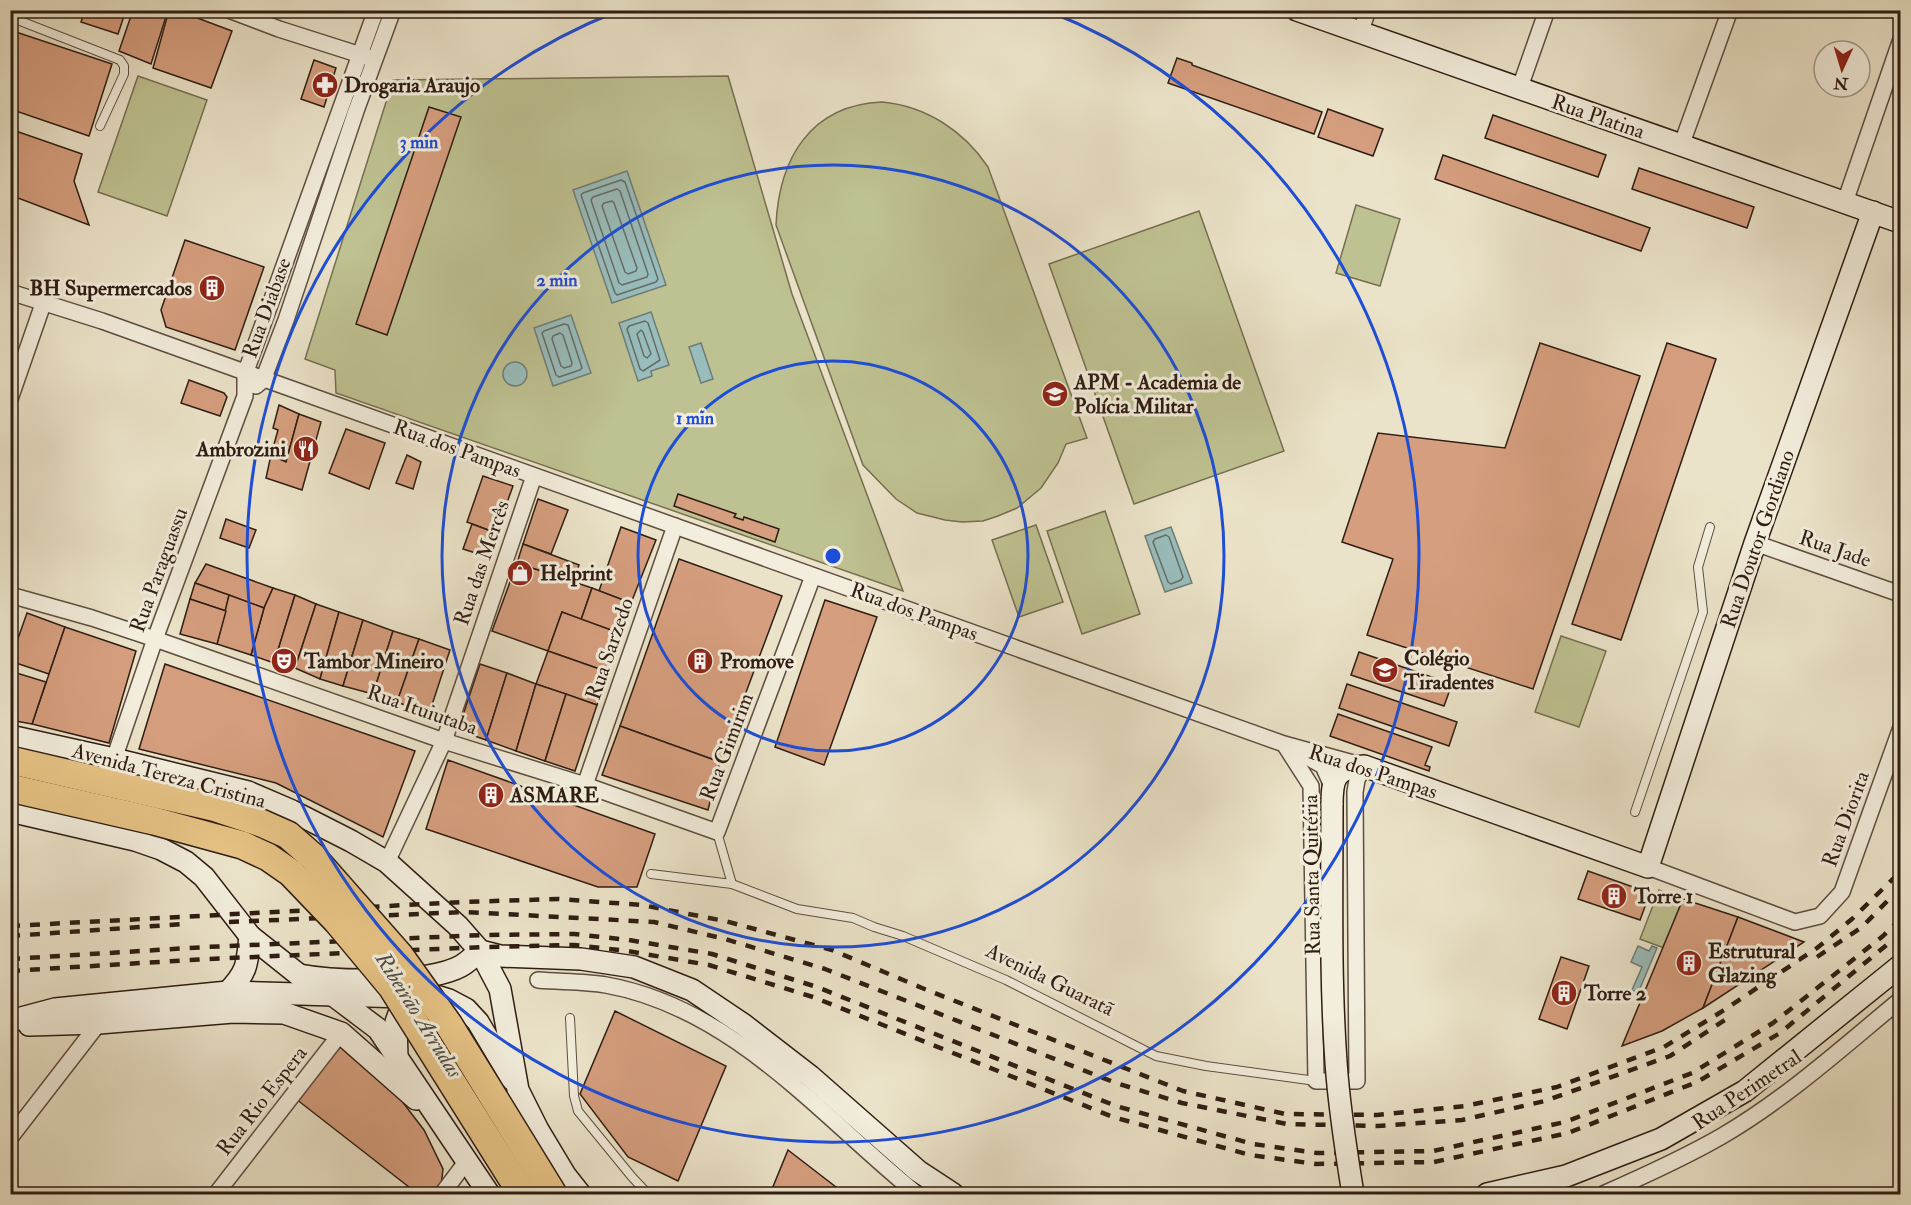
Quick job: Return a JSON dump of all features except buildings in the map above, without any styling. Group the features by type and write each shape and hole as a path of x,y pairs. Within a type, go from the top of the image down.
{"highway":[{"name":"Avenida Tereza Cristina","path":"10,760 213,807 288,835 312,856 400,956 449,1025 553,1194"},
{"path":"10,788 154,821 242,845 268,857 291,873 353,939 392,987 522,1194"}],"street":[{"path":"229,10 375,60"},
{"name":"Rua Diabase","path":"245,396 245,374 376,10"},
{"name":"Rua Diabase","path":"245,396 263,380 393,10"},
{"name":"Rua Platina","path":"1297,10 1519,90 1900,222"},
{"path":"1360,34 1368,10"},
{"path":"1519,90 1547,10"},
{"path":"1681,146 1730,10"},
{"path":"1845,202 1900,42"},
{"name":"Rua Doutor Gordiano","path":"1648,867 1755,543 1873,212"},
{"name":"Rua dos Pampas","path":"10,292 102,321 1284,744 1364,766 1795,921 1820,916"},
{"path":"10,399 43,304"},
{"name":"Rua Paraguassu","path":"114,759 155,639 245,396"},
{"name":"Rua das Mercês","path":"387,862 444,741 534,476"},
{"name":"Rua Sarzedo","path":"585,785 675,526"},
{"name":"Rua Jade","path":"1755,543 1900,594"},
{"name":"Rua Gimirim","path":"717,832 813,576"},
{"name":"Rua Ituiutaba","path":"10,596 92,618 155,639 444,741 585,785 717,832"},
{"name":"Rua Diorita","path":"1820,916 1842,892 1900,730"},
{"name":"Avenida Tereza Cristina","path":"10,736 248,792 292,811 387,862 458,926 480,951 500,989 518,1090 538,1131 565,1175 580,1194"},
{"name":"Rua Santa Quitéria","path":"1284,744 1323,766 1332,796"},
{"name":"Rua Santa Quitéria","path":"1284,744 1311,786 1316,1081"},
{"name":"Rua Santa Quitéria","path":"1332,796 1340,771 1350,767 1364,766"},
{"name":"Rua Santa Quitéria","path":"1357,1081 1356,792 1357,780 1364,766"},
{"path":"1332,796 1333,1016 1340,1110 1353,1194"},
{"path":"10,811 135,840 161,849 186,862 204,877 250,936 299,975 341,995 378,1029 489,1194"},
{"path":"228,992 242,978 248,959 250,936"},
{"path":"299,975 324,980 356,981 434,975 461,966 480,951 500,956 581,958 634,967 692,990 744,1025 810,1076 918,1171 954,1194"},
{"path":"1487,1194 1566,1176 1661,1139 1745,1091 1900,966"},
{"path":"538,980 606,985 656,999 722,1031 766,1063 917,1194"},
{"path":"10,1023 55,1009 228,992 436,996 466,1009 478,1022 518,1090"},
{"path":"398,1058 396,1022 405,997"},
{"name":"Rua Perimetral","path":"1603,1194 1661,1169 1724,1135 1799,1084 1900,1000"},
{"path":"10,1023 99,1023 233,1012 284,1013 340,1033 437,1117"},
{"path":"10,1138 99,1023"},
{"name":"Rua Rio Espera","path":"216,1194 340,1033"},
{"name":"Avenida Guaratã","path":"1316,1081 1357,1081"},
{"path":"442,1194 466,1162"}],"lane":[{"path":"10,17 120,60 124,66 124,74 100,126"},
{"path":"1635,812 1703,612 1698,567 1710,527"},
{"path":"717,832 732,884"},
{"name":"Avenida Guaratã","path":"651,874 732,884 797,909 853,918 903,936 1006,980 1156,1056 1206,1066 1316,1081"},
{"path":"570,1018 574,1096 578,1111 632,1178 648,1194"}],"green space":[{"path":"138,76 207,100 167,216 98,192"},
{"path":"728,76 792,294 903,591 336,393 335,370 305,359 393,80"},
{"path":"882,102 914,109 942,122 968,142 988,167 1087,438 1066,444 1058,463 1041,488 1017,508 983,521 945,520 917,513 896,499 863,465 776,225 778,201 784,178 803,140 835,113 857,105"},
{"path":"1356,205 1400,219 1380,286 1336,273"},
{"path":"1199,211 1284,451 1134,504 1049,264"},
{"path":"1105,511 1140,614 1082,634 1047,531"},
{"path":"1036,525 1063,602 1019,617 992,540"},
{"path":"1561,636 1606,651 1579,727 1535,712"},
{"path":"1659,890 1683,899 1664,948 1640,939"}],"water":[{"path":"627,171 666,285 612,303 573,190"},
{"path":"651,312 669,365 651,371 652,376 638,381 619,323"},
{"path":"571,315 591,373 553,386 534,328"},
{"path":"701,343 713,379 701,383 689,347"},
{"path":"515,362 524,365 527,374 524,383 515,386 506,383 503,374 506,365"},
{"path":"1171,527 1192,583 1165,592 1145,536"},
{"path":"1638,946 1649,951 1652,946 1657,948 1638,993 1632,990 1642,967 1631,962"}],"railway":[{"path":"10,926 463,902 558,899 642,905 725,921 832,950 1183,1091 1285,1114 1377,1115 1465,1106 1557,1087 1664,1047 1817,948 1852,919 1900,872"},
{"path":"1817,957 1862,927 1900,888"},
{"path":"229,922 465,912 654,922 725,939 825,969 1116,1083 1182,1103 1287,1124 1378,1126 1462,1120 1545,1101 1670,1056 1728,1018"},
{"path":"10,959 206,947 483,935 574,934 629,940 712,954 817,987 1116,1106 1253,1144 1317,1153 1433,1151 1565,1122 1692,1073 1773,1023 1883,936 1900,919"},
{"path":"10,936 184,924"},
{"path":"10,971 207,959 484,947 574,945 627,951 709,965 813,997 1113,1117 1250,1155 1316,1164 1434,1162 1568,1133 1697,1082 1780,1033 1900,934"}],"place":[{"name":"Drogaria Araujo","path":"325,85"},
{"name":"BH Supermercados","path":"212,288"},
{"name":"APM - Academia de Polícia Militar","path":"1055,394"},
{"name":"Ambrozini","path":"306,449"},
{"name":"Helprint","path":"520,573"},
{"name":"Tambor Mineiro","path":"284,661"},
{"name":"Promove","path":"700,661"},
{"name":"Colégio Tiradentes","path":"1385,670"},
{"name":"ASMARE","path":"491,795"},
{"name":"Torre 1","path":"1614,896"},
{"name":"Estrutural Glazing","path":"1689,963"},
{"name":"Torre 2","path":"1564,993"}],"water label":[{"name":"Ribeirão Arrudas","path":"419,1015"}]}
